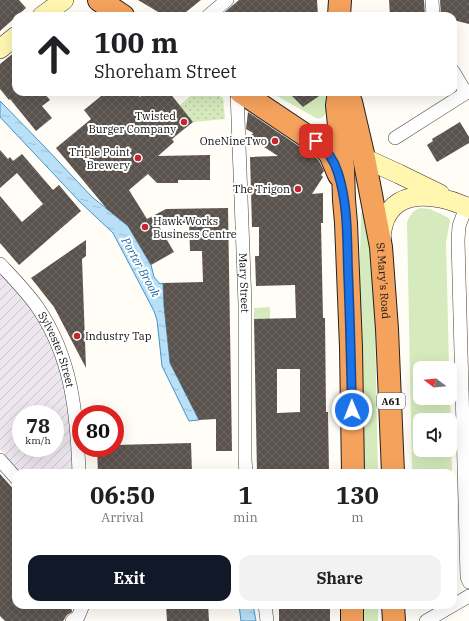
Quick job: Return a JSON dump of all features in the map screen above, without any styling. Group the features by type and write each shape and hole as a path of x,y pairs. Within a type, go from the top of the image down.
{"highway":[{"path":"98,0 117,12"},
{"path":"339,12 340,0"},
{"path":"247,96 316,141 330,154 338,173 344,200"},
{"path":"338,96 337,105 343,166 351,347 353,469"},
{"name":"St Mary's Road","path":"348,96 351,102 364,158 381,247 387,329 393,469"},
{"path":"344,200 351,170 355,162 364,158"},
{"path":"352,609 352,621"},
{"path":"394,609 394,621"}],"street":[{"path":"41,12 48,0"},
{"path":"48,12 64,0"},
{"path":"213,12 227,0"},
{"path":"432,0 433,12"},
{"path":"0,49 12,39"},
{"path":"395,138 467,92 457,77"},
{"name":"Mary Street","path":"237,96 245,304 244,460 245,469"},
{"path":"364,158 462,205"},
{"path":"381,247 383,225 392,207 398,202 413,196 419,196 462,205"},
{"path":"462,205 458,240 467,577 469,582"},
{"name":"Sylvester Street","path":"0,264 32,300 47,323 58,346 72,392 78,430 79,469"},
{"path":"0,460 12,474"},
{"path":"457,603 469,596"},
{"path":"72,621 78,617 81,609"},
{"path":"266,609 267,621"},
{"path":"426,621 447,609"}],"shaded area":[{"path":"0,264 58,346 72,431 72,457 76,457 78,469 18,469 0,449"}],"green space":[{"path":"190,96 220,96 223,98 225,119 193,122 179,106"},
{"path":"277,96 292,96 303,107 315,96 326,96 327,105 325,114 323,117 316,118"},
{"path":"420,208 430,209 449,218 450,221 446,242 449,361 413,361 413,405 450,405 450,413 413,413 413,457 452,457 452,469 412,469 407,223 415,210"},
{"path":"365,209 374,279 378,469 363,469 359,299 361,213"},
{"path":"270,307 270,319 254,319 254,308"},
{"path":"361,609 378,609 378,621 361,621"}],"water":[{"name":"Porter Brook","path":"0,101 92,197 128,226 151,265 154,277 160,284 163,283 170,363 199,420 189,421 162,366 157,320 154,311 113,233 80,202 0,117"},
{"path":"240,609 254,609 256,621 241,621"}],"building":[{"path":"0,0 19,0 26,8 21,12 12,12 12,20 0,31"},
{"path":"138,0 201,0 186,12 158,12"},
{"path":"239,0 317,0 318,12 225,12"},
{"path":"389,0 424,0 425,12 390,12"},
{"path":"440,0 469,0 469,24 457,21 457,12 441,12"},
{"path":"12,54 12,96 46,96 50,100 42,106 52,118 36,131 0,89 0,64"},
{"path":"101,96 172,96 193,122 172,139 174,142 158,156 210,155 210,180 178,180 178,183 157,183 148,174 129,190 147,219 166,209 228,208 232,451 216,451 216,419 199,420 170,363 163,283 203,282 202,251 190,251 189,223 157,223 174,252 151,265 128,226 107,209 56,148 91,119 84,110"},
{"path":"292,96 319,96 303,107"},
{"path":"248,112 315,157 319,161 324,171 321,175 323,177 312,194 323,193 323,223 321,223 323,318 325,318 326,412 328,412 329,469 257,469 254,319 296,318 295,285 256,286 255,256 259,256 259,227 252,227 250,157 278,156 250,138 253,133 246,129","holes":["277,369 300,369 300,412 277,413"]},
{"path":"460,122 469,137 469,143 437,162 427,145 433,141 432,139"},
{"path":"0,150 8,159 10,157 13,161 22,154 53,190 59,185 81,211 19,265 0,243 0,196 22,222 43,204 17,173 0,188"},
{"path":"86,240 86,256 82,259 86,368 54,307 31,278"},
{"path":"191,443 192,469 98,469 97,457 124,457 124,445"},
{"path":"0,474 12,488 12,609 72,609 72,612 67,615 63,621 5,621 0,616"},
{"path":"166,609 208,609 209,621 167,621"},
{"path":"279,609 330,609 330,621 279,621"}],"place":[{"name":"Twisted Burger Company","path":"184,122"},
{"name":"OneNineTwo","path":"275,141"},
{"name":"Triple Point Brewery","path":"138,158"},
{"name":"The Trigon","path":"298,189"},
{"name":"Hawk Works Business Centre","path":"145,227"},
{"name":"Industry Tap","path":"77,336"}],"route":[{"path":"316,141 330,154 334,162 338,173 345,207 352,410"}]}
